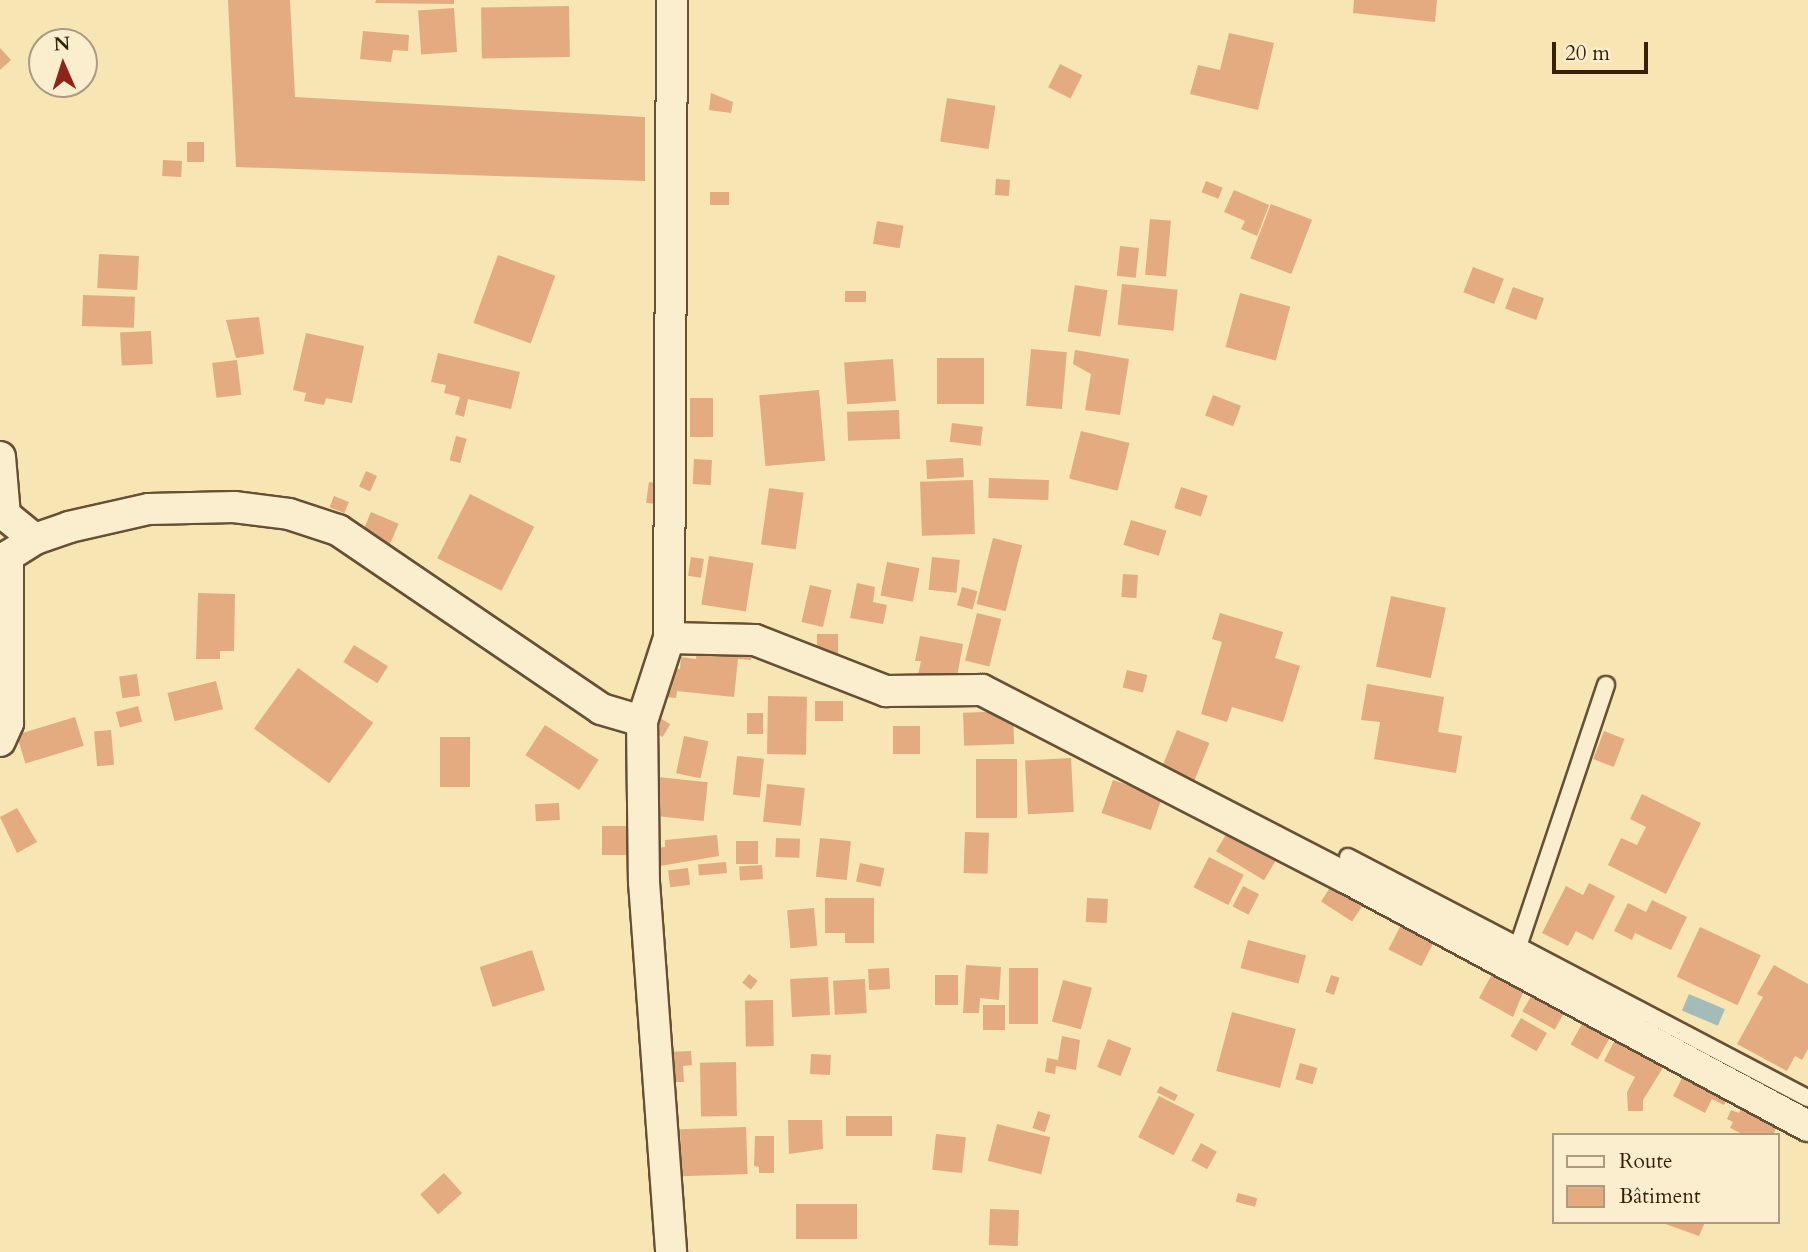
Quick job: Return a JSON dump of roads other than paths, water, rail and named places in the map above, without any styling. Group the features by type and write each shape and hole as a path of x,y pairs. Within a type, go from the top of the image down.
{"street":[{"path":"671,1252 644,882 642,721 669,638 672,0"},
{"path":"0,457 5,514 35,539"},
{"path":"0,741 8,723 8,556 35,539 149,509 234,507 289,513 338,530 601,709 642,721"},
{"path":"669,638 755,640 886,691 982,690 1333,870 1808,1126"}],"lane":[{"path":"1518,946 1606,685"},
{"path":"1348,857 1808,1098"}],"water":[{"path":"1689,994 1725,1009 1718,1026 1682,1011"}]}
